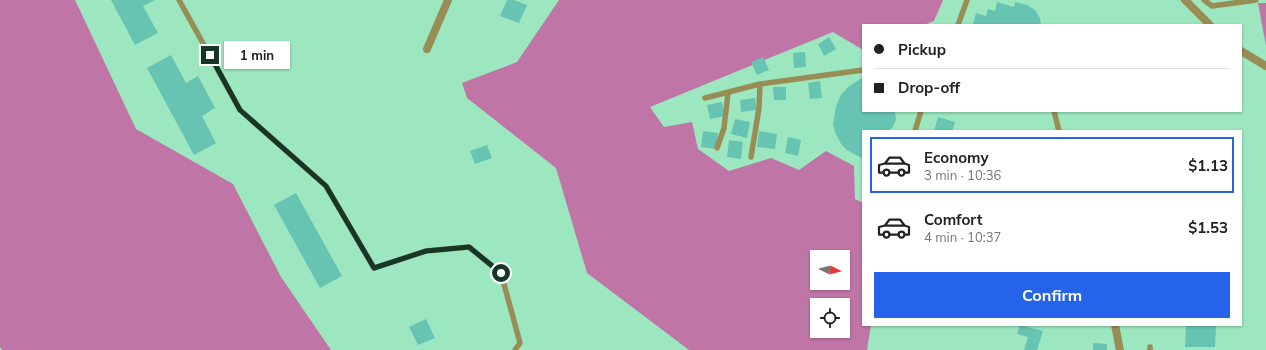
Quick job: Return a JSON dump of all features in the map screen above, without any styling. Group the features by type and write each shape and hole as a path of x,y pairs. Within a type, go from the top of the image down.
{"street":[{"path":"427,49 448,0"},
{"path":"1185,0 1209,24"},
{"path":"1242,53 1266,66"},
{"path":"1115,326 1120,350"}],"lane":[{"path":"179,0 240,110 326,186 374,268 426,251 469,247 501,273 520,343 515,350"},
{"path":"958,24 967,0"},
{"path":"1204,0 1212,6 1256,0"},
{"path":"705,98 760,84 862,70"},
{"path":"752,157 759,108 760,84"},
{"path":"718,148 724,128 728,93"},
{"path":"915,130 921,112"},
{"path":"1054,112 1059,130"}],"shaded area":[{"path":"0,0 75,0 136,129 233,184 281,277 331,350 2,350 0,347"},
{"path":"559,0 943,0 934,21 926,24 862,24 862,49 833,32 650,107 664,127 692,122 698,149 729,171 771,158 799,170 826,151 854,166 855,199 862,202 862,326 871,326 867,350 689,350 587,273 556,168 467,98 462,83 517,62"},
{"path":"1258,3 1266,3 1266,46"}],"building":[{"path":"111,0 155,0 143,6 158,33 135,45"},
{"path":"507,0 514,0 527,5 519,23 500,16"},
{"path":"997,2 1014,7 1015,2 1027,5 1035,10 1040,18 1041,24 973,24 976,13 986,16 988,9 995,11"},
{"path":"829,37 836,49 824,56 818,44"},
{"path":"805,52 806,67 794,68 793,53"},
{"path":"171,55 186,83 198,76 215,108 202,116 216,143 194,155 147,68"},
{"path":"763,57 769,70 757,75 751,62"},
{"path":"862,78 862,112 895,112 896,120 892,128 889,130 862,130 862,158 847,150 841,144 833,125 836,106 841,95 848,87"},
{"path":"820,81 822,98 810,99 808,83"},
{"path":"773,87 786,87 786,100 774,100"},
{"path":"755,98 757,110 741,112 740,100"},
{"path":"722,102 725,116 710,119 707,105"},
{"path":"938,117 955,122 952,130 934,130"},
{"path":"735,119 750,122 747,138 731,134"},
{"path":"703,131 718,133 716,149 701,147"},
{"path":"759,131 777,134 775,149 757,147"},
{"path":"788,137 801,140 798,156 785,153"},
{"path":"729,140 743,142 741,159 727,157"},
{"path":"487,145 492,158 475,164 470,151"},
{"path":"296,193 342,276 320,288 274,205"},
{"path":"426,319 435,338 418,345 409,327"},
{"path":"1020,326 1043,331 1037,350 1024,350 1028,337 1017,334"},
{"path":"1186,326 1216,326 1215,347 1185,347"},
{"path":"1093,343 1107,344 1107,350 1093,350"}],"route":[{"path":"210,55 240,110 326,186 374,268 426,251 469,247 501,273"}]}
